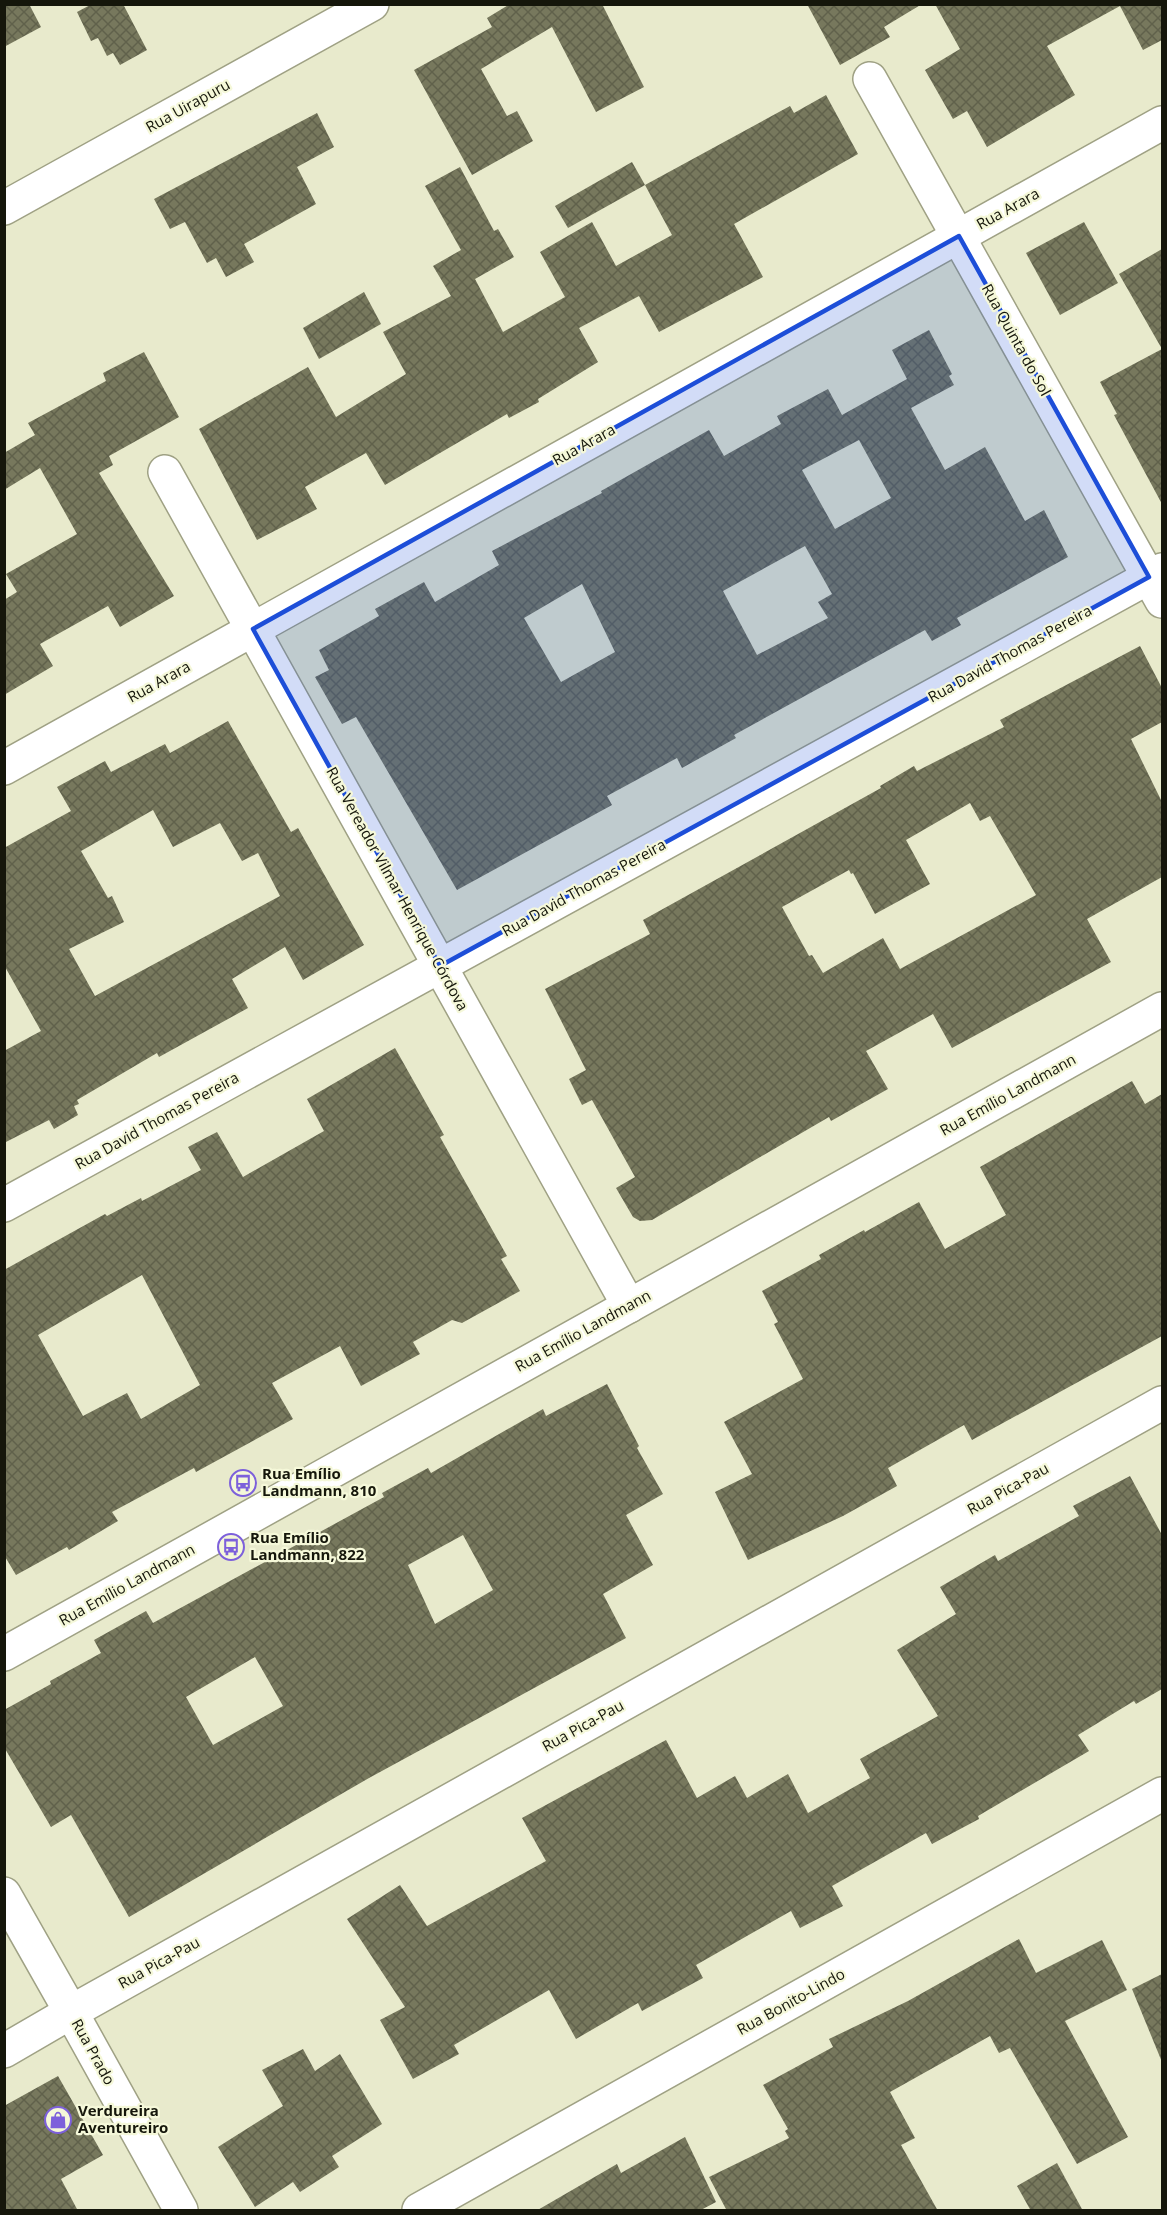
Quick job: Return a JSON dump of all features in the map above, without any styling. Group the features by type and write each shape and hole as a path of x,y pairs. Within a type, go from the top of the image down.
{"street":[{"name":"Rua Uirapuru","path":"4,208 372,4"},
{"name":"Rua Quinta do Sol","path":"870,79 1158,583"},
{"name":"Rua Arara","path":"4,768 1162,123"},
{"name":"Rua Vereador Vilmar Henrique Córdova","path":"165,472 628,1306"},
{"name":"Rua David Thomas Pereira","path":"4,1205 440,966 1158,583"},
{"name":"Rua Emílio Landmann","path":"4,1654 1162,1009"},
{"name":"Rua Pica-Pau","path":"4,2051 1162,1403"},
{"name":"Rua Bonito-Lindo","path":"419,2211 1162,1794"},
{"name":"Rua Prado","path":"4,1894 181,2211"}],"highlighted area":[{"path":"959,236 1149,577 440,966 253,629"}],"building":[{"path":"4,4 29,4 41,27 4,47"},
{"path":"92,4 123,4 147,50 120,65 113,53 107,56 98,38 91,41 77,12"},
{"path":"510,4 602,4 644,87 596,112 552,27 481,69 507,116 517,111 533,141 472,175 414,70 492,27 487,18"},
{"path":"807,4 922,4 884,27 890,37 840,65"},
{"path":"935,4 1162,4 1162,40 1143,50 1120,6 1047,46 1075,95 987,147 967,111 953,119 925,70 960,49"},
{"path":"826,95 858,154 734,224 763,277 659,332 639,296 579,328 598,362 538,399 539,402 509,418 507,414 385,485 366,453 305,487 317,509 257,540 199,429 308,367 336,417 406,374 383,332 451,296 433,266 461,250 425,186 460,167 494,231 498,229 514,257 475,279 503,332 565,297 540,252 592,222 616,266 672,235 645,185 790,106 794,113"},
{"path":"317,113 334,147 297,167 316,204 244,244 254,262 226,277 216,258 207,263 185,222 170,229 154,199"},
{"path":"632,162 645,185 568,228 555,206"},
{"path":"1084,222 1118,283 1060,315 1026,253"},
{"path":"1162,249 1162,349 1119,274"},
{"path":"364,292 381,324 319,359 303,328"},
{"path":"929,330 952,374 949,376 954,385 911,408 945,470 985,447 1025,521 1044,510 1068,557 957,618 961,625 932,641 925,630 734,735 736,738 682,768 677,758 607,796 612,805 457,890 356,717 342,724 315,677 329,670 319,650 379,616 375,609 424,582 435,602 499,565 492,551 602,493 601,491 709,430 724,456 781,424 777,416 828,389 842,415 907,379 892,350","holes":["859,440 891,498 835,529 802,470","805,546 832,594 818,602 828,618 757,655 723,591","582,584 615,652 561,682 524,618"]},
{"path":"1162,349 1162,504 1114,415 1117,414 1100,382"},
{"path":"144,352 179,417 109,456 113,465 99,473 174,596 120,627 108,606 40,644 53,666 4,695 4,600 17,592 6,574 77,534 40,468 4,490 4,453 35,435 28,423 106,381 103,373"},
{"path":"1140,646 1162,688 1162,722 1131,739 1162,802 1162,877 1087,919 1111,962 952,1048 933,1014 866,1051 888,1089 831,1121 829,1117 652,1220 640,1221 633,1217 616,1188 635,1177 592,1100 582,1105 569,1079 586,1070 545,989 650,934 643,920 881,788 880,786 914,766 917,771 1004,727 1000,720","holes":["970,803 980,821 990,816 1036,895 900,969 883,938 823,973 812,955 809,956 782,907 849,870 851,874 853,873 875,914 930,884 906,840"]},
{"path":"228,721 291,832 298,828 364,945 303,980 285,947 232,979 248,1008 159,1057 157,1053 77,1100 79,1104 74,1106 78,1115 54,1129 49,1120 4,1143 4,1051 41,1031 4,965 4,848 71,811 57,787 105,761 111,772 165,744 170,753","holes":["153,810 173,847 220,823 242,861 258,853 280,896 95,996 69,949 124,922 112,896 108,898 81,851"]},
{"path":"395,1048 444,1135 440,1137 507,1256 501,1259 520,1291 462,1323 452,1320 413,1342 420,1354 361,1386 340,1346 272,1383 293,1419 196,1472 194,1468 112,1512 118,1521 69,1550 67,1547 16,1575 4,1555 4,1270 105,1214 107,1216 141,1198 142,1201 201,1170 188,1147 217,1132 243,1177 324,1131 307,1099","holes":["142,1275 200,1385 141,1419 127,1393 83,1416 38,1335"]},
{"path":"1132,1081 1145,1104 1162,1094 1162,1336 972,1440 964,1425 888,1468 897,1486 843,1516 748,1560 715,1492 752,1474 724,1422 803,1379 774,1324 778,1322 762,1291 821,1259 819,1255 919,1202 945,1249 1006,1215 980,1167"},
{"path":"607,1384 639,1446 637,1448 663,1494 626,1515 653,1565 603,1594 626,1638 369,1778 129,1917 71,1815 51,1827 4,1747 4,1710 101,1653 94,1640 146,1611 153,1623 384,1497 382,1493 428,1468 431,1473 543,1409 546,1416","holes":["463,1535 493,1590 435,1624 408,1565","255,1657 283,1706 213,1745 186,1697"]},
{"path":"1130,1476 1162,1535 1162,1689 1136,1704 1134,1701 1078,1735 1089,1751 978,1816 979,1819 932,1844 926,1833 832,1886 843,1906 800,1928 791,1911 696,1965 703,1978 642,2011 638,2003 576,2039 549,1990 454,2045 459,2054 413,2079 380,2020 405,2007 347,1919 400,1885 427,1926 546,1861 522,1818 666,1740 697,1798 735,1776 747,1798 788,1774 808,1813 870,1778 860,1759 938,1716 897,1650 956,1614 940,1587 995,1555 998,1561 1079,1516 1073,1506"},
{"path":"1019,1939 1036,1973 1102,1940 1127,1990 1065,2021 1128,2137 1077,2164 1010,2048 999,2053 990,2036 890,2092 915,2138 901,2145 938,2211 727,2211 709,2177 789,2138 785,2131 788,2129 763,2085 833,2047 829,2039 908,2001"},
{"path":"1162,1974 1162,2062 1132,1989"},
{"path":"303,2049 315,2071 340,2054 382,2124 332,2156 339,2167 300,2192 293,2182 255,2207 218,2147 283,2106 262,2070"},
{"path":"58,2076 103,2155 61,2179 78,2211 4,2211 4,2106"},
{"path":"685,2137 716,2202 699,2211 536,2211 617,2164 621,2173"},
{"path":"1057,2163 1083,2211 1031,2211 1017,2186"}],"place":[{"name":"Rua Emílio Landmann, 810","path":"243,1483"},
{"name":"Rua Emílio Landmann, 822","path":"231,1547"},
{"name":"Verdureira Aventureiro","path":"58,2120"}]}
